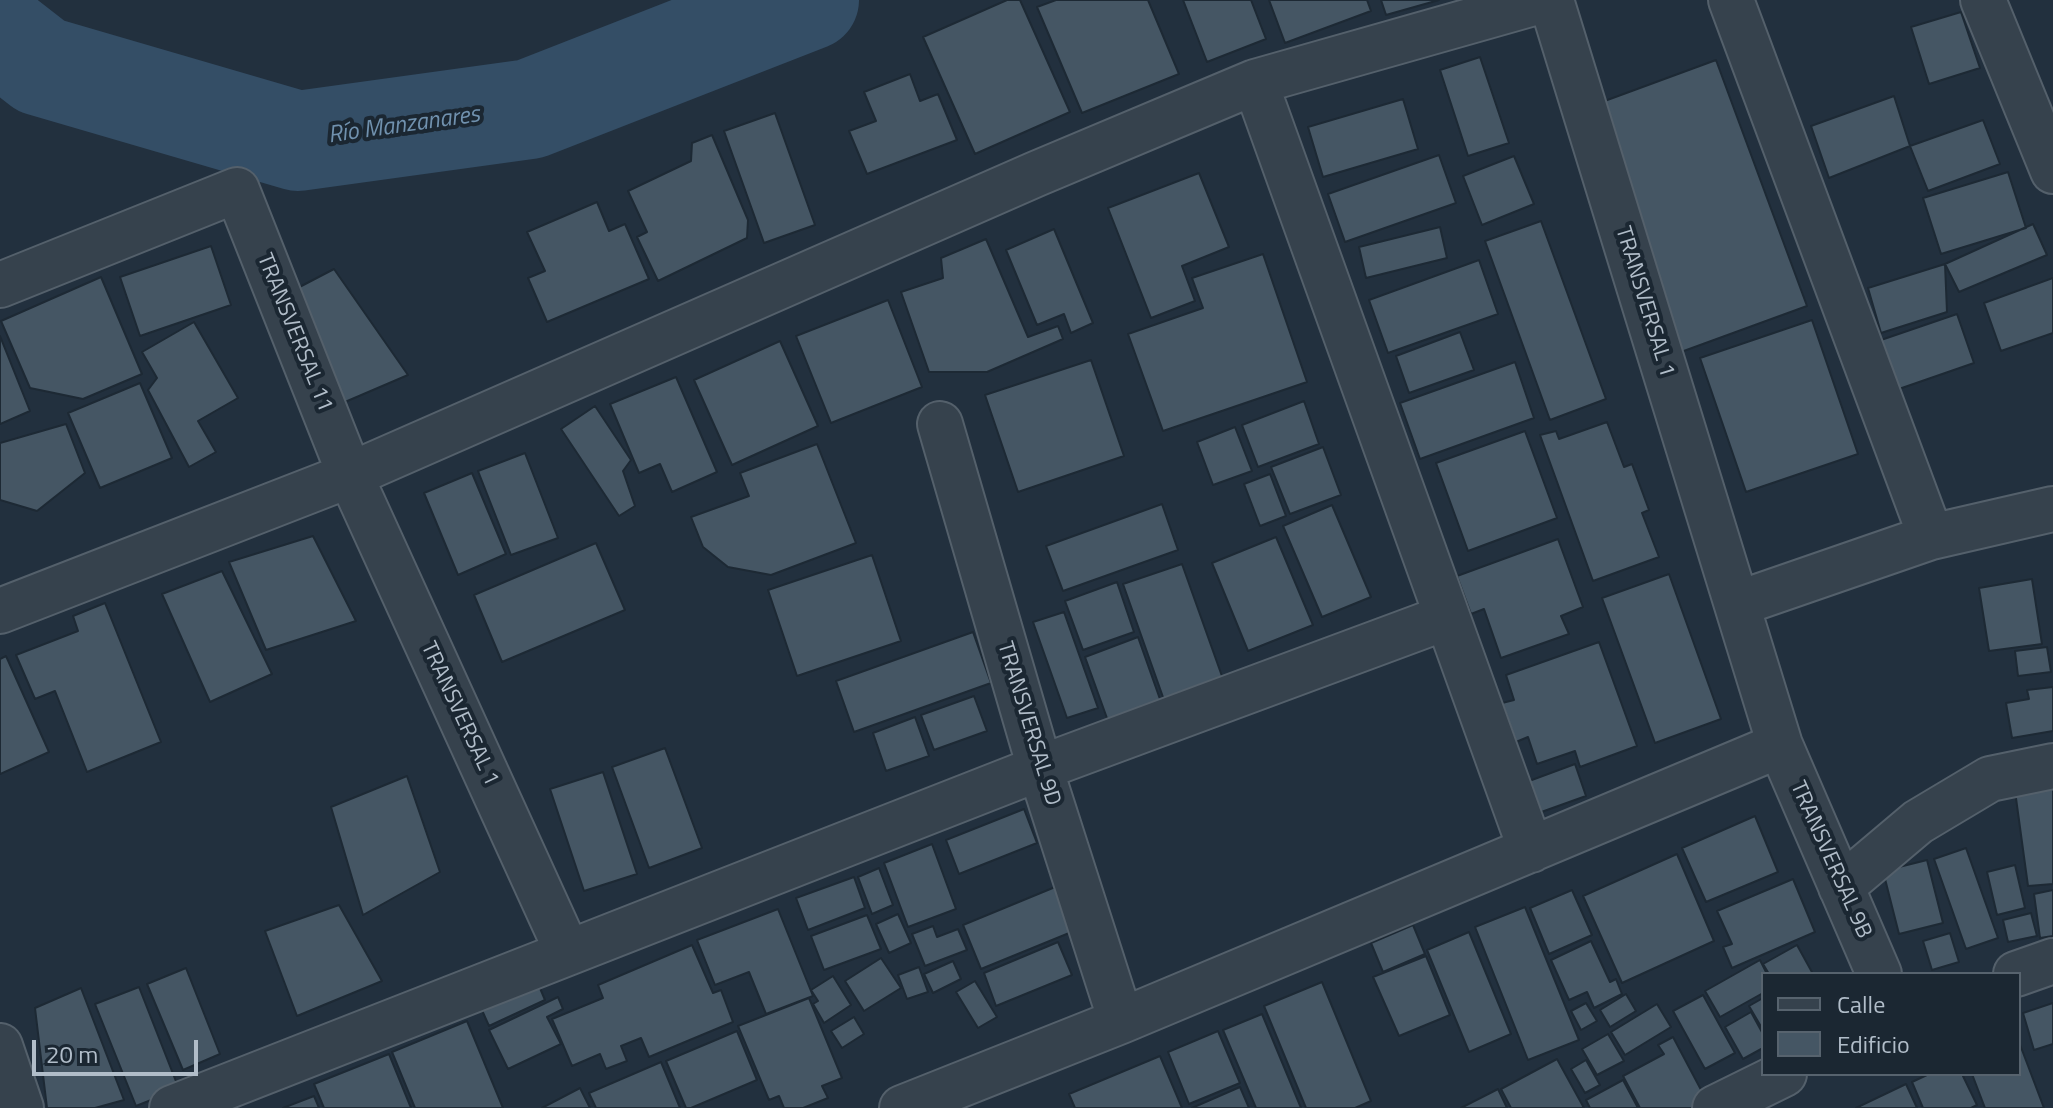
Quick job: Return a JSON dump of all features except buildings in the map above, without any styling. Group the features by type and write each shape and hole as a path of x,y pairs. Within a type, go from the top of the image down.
{"street":[{"path":"0,611 350,475 1036,174 1255,82 1544,0"},
{"name":"TRANSVERSAL 1","path":"1551,0 1780,745"},
{"path":"1731,0 1931,537"},
{"path":"1983,0 2053,171"},
{"path":"1255,82 1531,850"},
{"name":"TRANSVERSAL 11","path":"0,285 237,190 350,475"},
{"name":"TRANSVERSAL 9D","path":"940,424 1040,768 1121,1021"},
{"name":"TRANSVERSAL 1","path":"350,475 568,953"},
{"path":"1737,604 1931,537 2053,509"},
{"path":"172,1108 1040,768 1447,617"},
{"path":"902,1108 1121,1021 1780,745"},
{"name":"TRANSVERSAL 9B","path":"1780,745 1878,972"},
{"path":"1841,887 1918,822 1990,779 2053,766"},
{"path":"2021,972 2053,961"},
{"path":"0,1046 21,1108"},
{"path":"1715,1108 1780,1076"}],"waterway":[{"name":"Río Manzanares","path":"0,34 41,66 298,141 530,109 809,0"}]}
